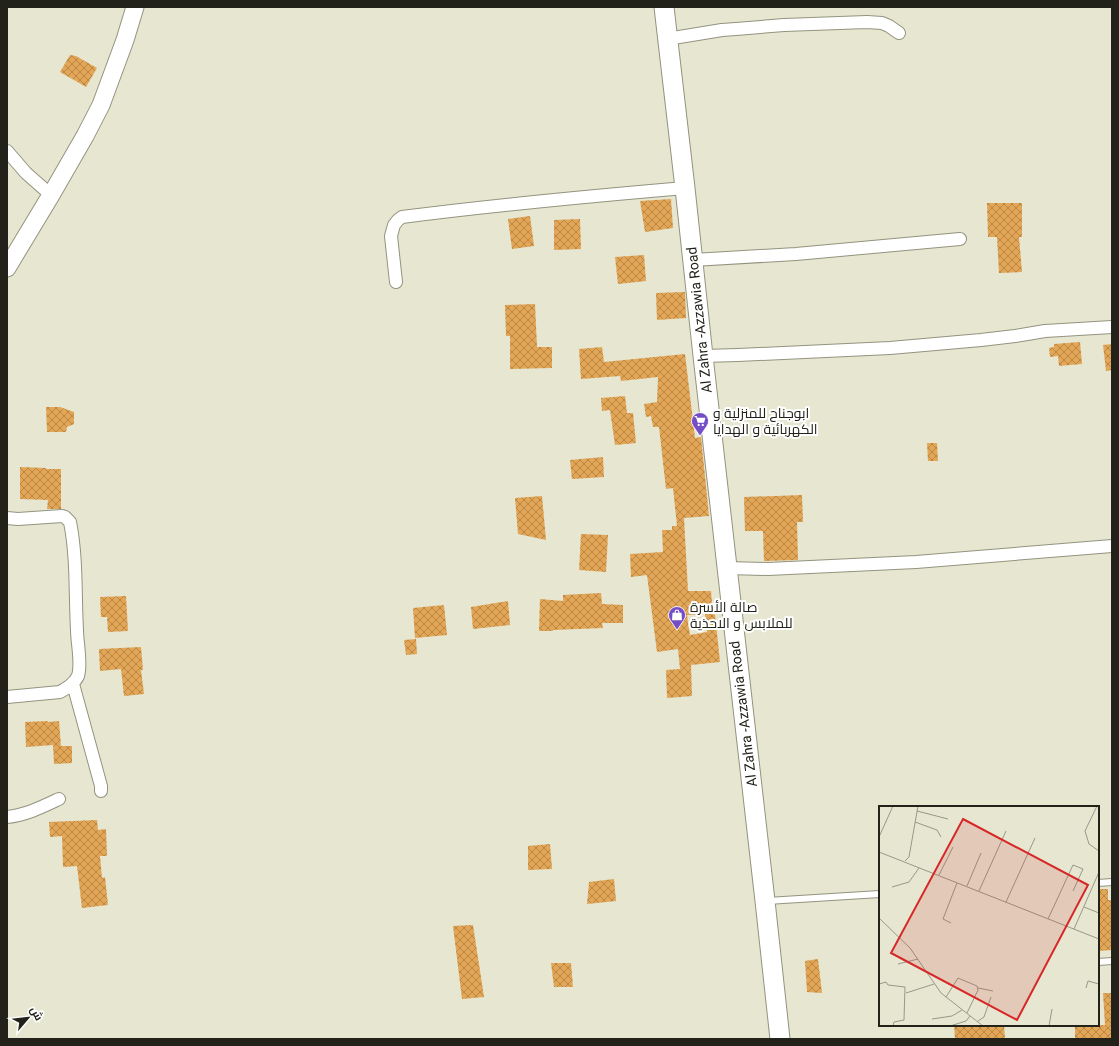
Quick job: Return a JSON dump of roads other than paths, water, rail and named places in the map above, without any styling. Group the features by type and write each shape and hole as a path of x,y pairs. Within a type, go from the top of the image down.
{"main road":[{"path":"7,268 51,195 101,105 135,7"},
{"name":"Al Zahra -Azzawia Road","path":"664,7 780,1039"}],"street":[{"path":"667,39 736,29 784,25 867,22 882,23 900,33"},
{"path":"7,151 26,172 51,195"},
{"path":"396,282 391,236 394,225 402,217 685,188"},
{"path":"693,260 796,254 960,239"},
{"path":"703,356 890,348 988,340 1045,331 1112,327"},
{"path":"7,518 18,519 62,516 70,522 75,570 79,662 77,677 73,684 67,689 60,692 7,697"},
{"path":"727,568 783,568 916,562 1112,546"},
{"path":"73,684 101,786 101,791"},
{"path":"7,817 32,812 59,799"}],"lane":[{"path":"1099,882 1112,882"},
{"path":"765,901 879,894"},
{"path":"1099,962 1112,961"}],"place":[{"name":"ابوجناح للمنزلية و الكهربائية و الهدايا","path":"700,436"},
{"name":"صالة الأسرة للملابس و الاحذية","path":"677,630"}]}
